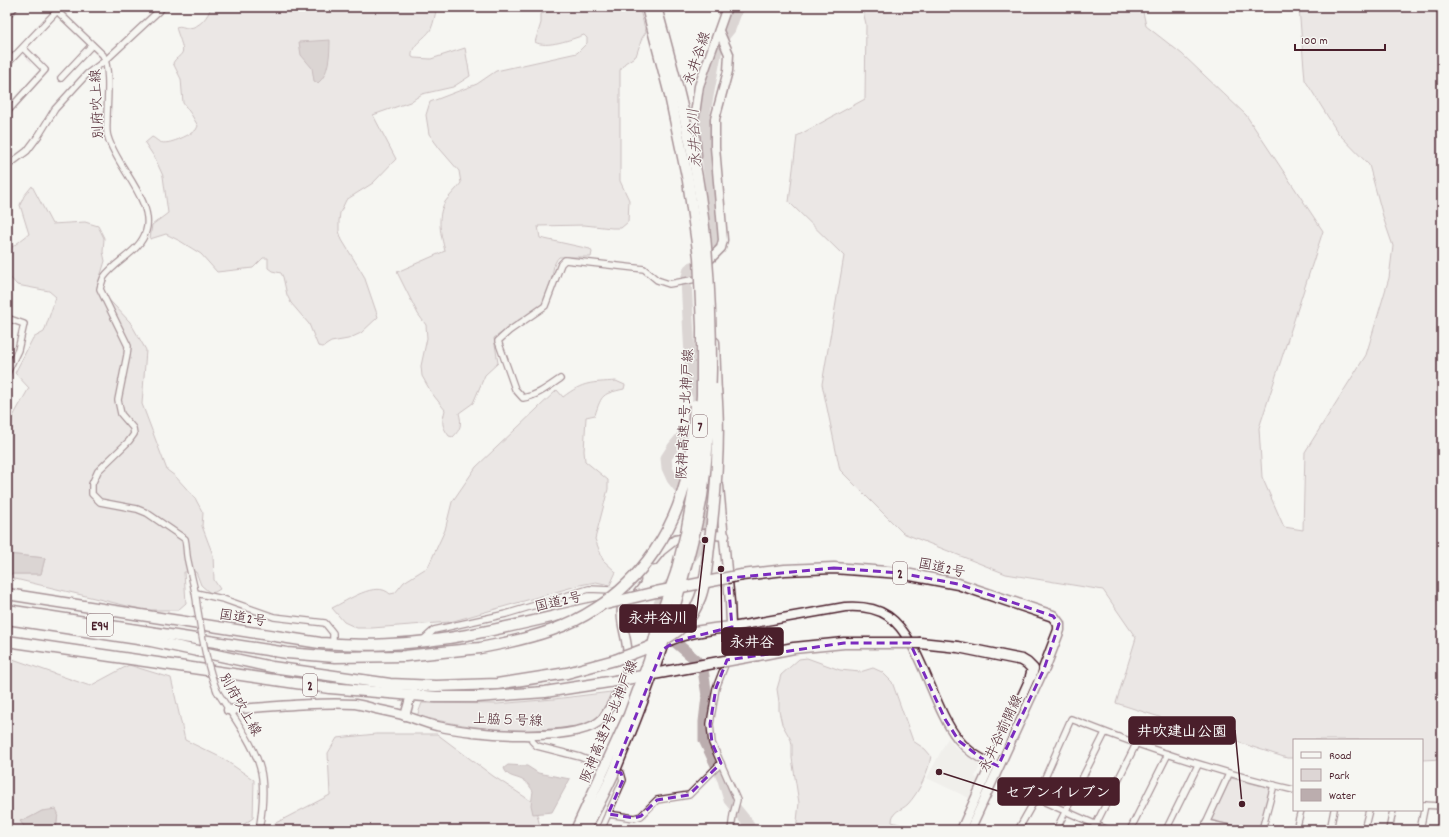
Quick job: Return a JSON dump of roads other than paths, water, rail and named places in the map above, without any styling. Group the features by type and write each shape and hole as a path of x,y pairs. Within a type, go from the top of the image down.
{"highway":[{"name":"阪神高速7号北神戸線","path":"576,830 629,715 649,661 660,618 678,567 693,495 699,444 707,327 699,257 688,181 669,91 647,7"},
{"name":"阪神高速7号北神戸線","path":"587,830 616,767 657,663 670,623 694,537 702,497 708,446 710,396 707,327 707,255 697,178 677,88 656,7"},
{"name":"E94","path":"7,610 287,653 335,657 405,656 480,648 550,632 595,610 611,598 643,567 667,530 678,506 688,475 707,327"},
{"name":"E94","path":"7,618 151,641 272,667 390,684 436,686 497,684 567,673 615,660 661,642 687,622 700,597 704,581 713,516 718,448 717,395 707,327"},
{"name":"国道2号","path":"7,594 320,643 389,644 451,638 656,592 742,575 785,570 834,568 900,573 958,584 1053,616 1059,624 1059,630 1044,669"},
{"path":"571,830 597,792 609,767 625,731 656,651 660,646 675,637 721,627 732,627"},
{"path":"587,830 629,732 659,653 669,644 676,641 721,631 732,627"},
{"name":"2","path":"7,641 330,688 436,697 477,697 545,692 615,681 794,648 844,643 920,643 958,647 1022,660 1027,663 1038,663 1048,658"},
{"path":"1027,663 1033,669 1031,676"}],"street":[{"path":"7,13 13,7"},
{"path":"7,166 27,151 55,109 87,74 106,60 163,7"},
{"name":"永井谷線","path":"727,7 699,86 694,121 711,277 717,368 718,480 732,627 732,647"},
{"path":"7,64 59,9 106,60"},
{"path":"709,260 721,248 723,240 715,147 716,119 728,71 729,54 719,31"},
{"path":"61,78 92,45"},
{"path":"7,112 45,70 23,48"},
{"name":"別府吹上線","path":"106,60 108,75 107,135 114,154 143,200 148,217 147,229 143,241 104,277 100,289 128,346 118,400 121,414 133,428 134,434 129,441 98,471 92,484 92,494 100,502 137,509 148,514 185,539 187,547 187,560 196,593 197,606 210,674 217,691 228,710 253,748 262,776 263,805 259,830"},
{"path":"560,379 538,394 523,398 515,389 498,341 509,331 545,306 561,264 565,260 644,269 657,280 669,284 711,277"},
{"path":"7,318 24,324 18,350 7,373"},
{"name":"上脇５号線","path":"228,710 316,704 357,704 437,726 479,732 532,735 570,732 590,727 602,719 615,700 628,668 628,649 621,623 621,607 630,587 661,551 675,540 705,534 724,536"},
{"path":"421,641 434,630 506,614 589,589 612,590 626,598"},
{"path":"196,593 223,599 274,617 325,623 333,633 333,643"},
{"path":"732,627 845,607 860,606 874,609 888,616 906,636 916,654 945,719 959,741 980,758 995,765"},
{"path":"731,830 737,800 720,764 712,742 710,724 716,688 732,647"},
{"name":"永井谷前開線","path":"961,830 1044,669"},
{"name":"永井谷前開線","path":"970,830 1031,676"},
{"path":"405,716 411,695"},
{"path":"1018,830 1036,798 1071,720 1198,765 1293,790"},
{"path":"1056,830 1105,733"},
{"path":"532,735 532,741 537,746 580,757 605,767"},
{"path":"1095,827 1136,744"},
{"path":"1130,830 1168,754"},
{"path":"608,814 634,818 641,816 657,800 689,795 720,764"},
{"path":"1166,830 1198,765"},
{"path":"601,830 623,780 621,773 612,770"},
{"path":"1203,830 1229,774"},
{"path":"1262,830 1274,785"},
{"path":"1036,798 1066,810 1095,827 1108,830"},
{"path":"1420,830 1424,805 1442,806"},
{"path":"1296,830 1301,811"},
{"path":"1330,830 1334,811"},
{"path":"1364,830 1369,811"},
{"path":"1389,830 1393,811"},
{"path":"1206,823 1238,830"}],"water":[{"path":"330,40 327,69 325,75 318,83 314,81 312,68 301,55 299,42"},
{"path":"7,554 45,558 41,574 7,574"},
{"path":"508,765 527,766 538,773 570,779 552,812 533,814 531,805 533,791 521,779 507,774 504,768"},
{"path":"56,809 58,813 56,830 27,830 20,821 42,811"}],"waterway":[{"name":"永井谷川","path":"712,249 717,244 706,148 705,112 718,44 730,29 738,7"},
{"name":"永井谷川","path":"685,565 705,540 707,523 672,479 667,468 666,458 696,419 698,397 691,376 686,280 689,269 692,267"},
{"name":"永井谷川","path":"669,585 662,595 654,619 660,629 696,660 703,670 707,696 704,722 704,740 723,780 729,800 747,822 751,830"}],"place":[{"name":"永井谷川","path":"705,540"},
{"name":"永井谷","path":"721,569"},
{"name":"セブンイレブン","path":"939,772"},
{"name":"井吹建山公園","path":"1242,804"}]}
